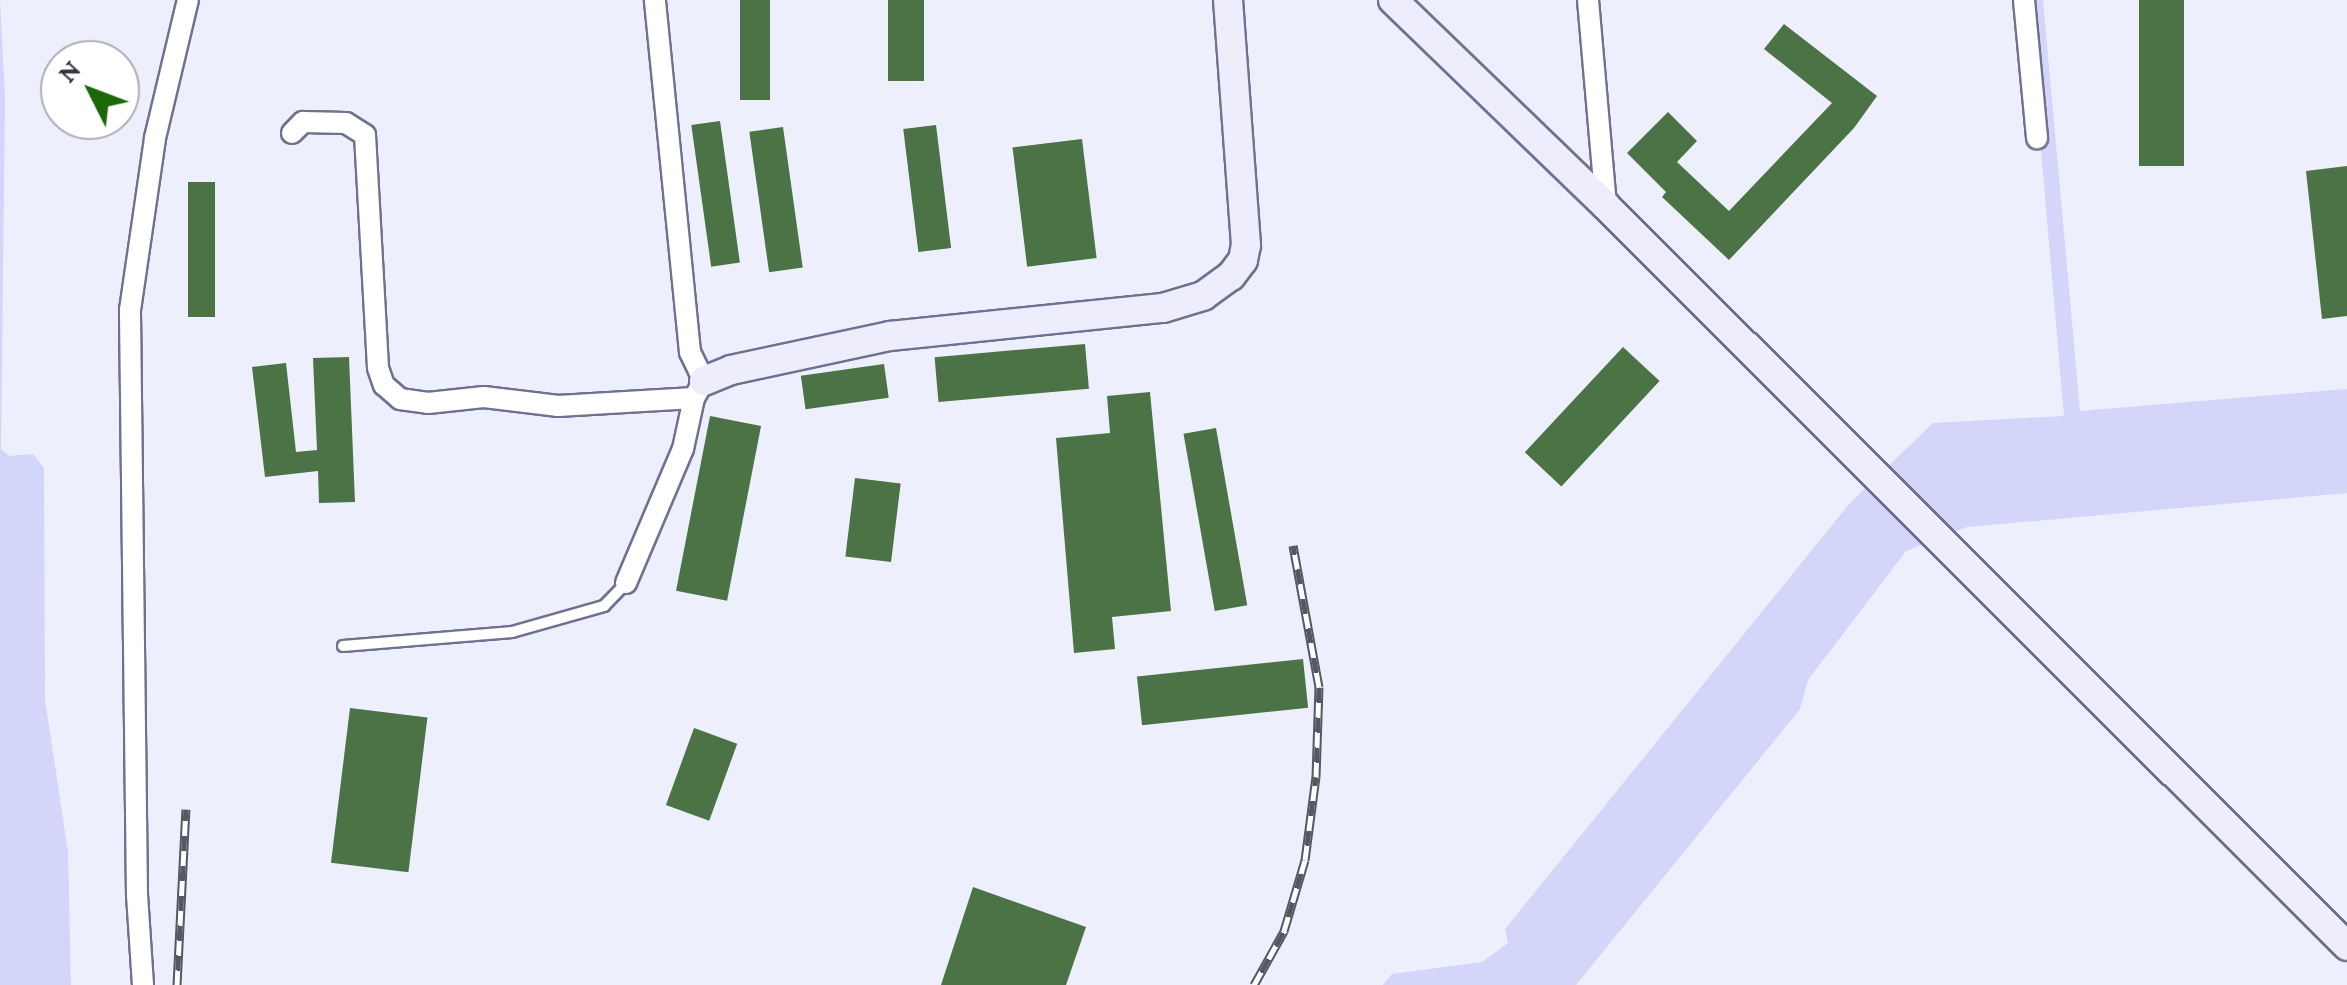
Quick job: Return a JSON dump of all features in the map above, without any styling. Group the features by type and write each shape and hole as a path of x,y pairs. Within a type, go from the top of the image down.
{"main road":[{"path":"699,389 731,370 890,336 1163,308 1203,296 1231,276 1243,260 1246,245 1228,0"},
{"path":"1393,0 1606,206 2347,946"}],"street":[{"path":"144,985 138,895 130,310 154,138 188,0"},
{"path":"626,583 683,449 699,389 690,352 655,0"},
{"path":"1588,0 1606,206"},
{"path":"2024,0 2037,138"},
{"path":"292,134 302,122 346,123 366,135 378,368 384,385 400,399 428,403 484,397 558,406 699,389"}],"lane":[{"path":"344,646 512,632 604,606 626,583"}],"water":[{"path":"0,0 5,97 1,449 9,456 33,454 44,468 45,700 68,852 71,985 0,985"},
{"path":"2028,0 2043,0 2080,411 2347,389 2347,493 1967,527 1906,551 1808,680 1800,709 1576,985 1383,985 1392,974 1482,962 1508,943 1505,929 1850,503 1933,423 2064,416"}],"building":[{"path":"740,0 770,0 770,100 740,100"},
{"path":"888,0 924,0 924,81 888,81"},
{"path":"2139,0 2184,0 2184,166 2139,166"},
{"path":"1784,24 1877,96 1854,128 1729,260 1662,197 1666,192 1627,153 1668,112 1697,141 1677,162 1729,211 1832,103 1764,49"},
{"path":"720,121 740,263 711,267 691,125"},
{"path":"936,125 951,248 918,252 903,129"},
{"path":"783,127 803,268 769,272 749,132"},
{"path":"1082,139 1097,258 1027,267 1013,148"},
{"path":"2347,166 2347,316 2322,319 2306,171"},
{"path":"188,182 215,182 215,317 188,317"},
{"path":"1085,344 1089,389 938,402 935,357"},
{"path":"1623,347 1660,381 1561,486 1525,452"},
{"path":"349,357 355,502 319,503 318,471 265,477 252,367 286,363 296,452 317,450 313,358"},
{"path":"884,364 889,398 806,409 801,376"},
{"path":"1150,392 1171,611 1112,617 1115,649 1074,653 1056,438 1110,433 1107,396"},
{"path":"710,416 761,426 727,601 676,591"},
{"path":"1216,428 1247,605 1215,611 1184,434"},
{"path":"855,478 901,484 891,562 845,556"},
{"path":"1303,659 1308,708 1142,725 1137,676"},
{"path":"350,708 427,718 408,872 331,863"},
{"path":"694,728 737,744 709,821 666,805"},
{"path":"973,887 1086,927 1066,985 941,985"}],"railway":[{"path":"1254,985 1284,931 1305,860 1316,777 1319,687 1293,545"},
{"path":"177,985 186,809"}]}
